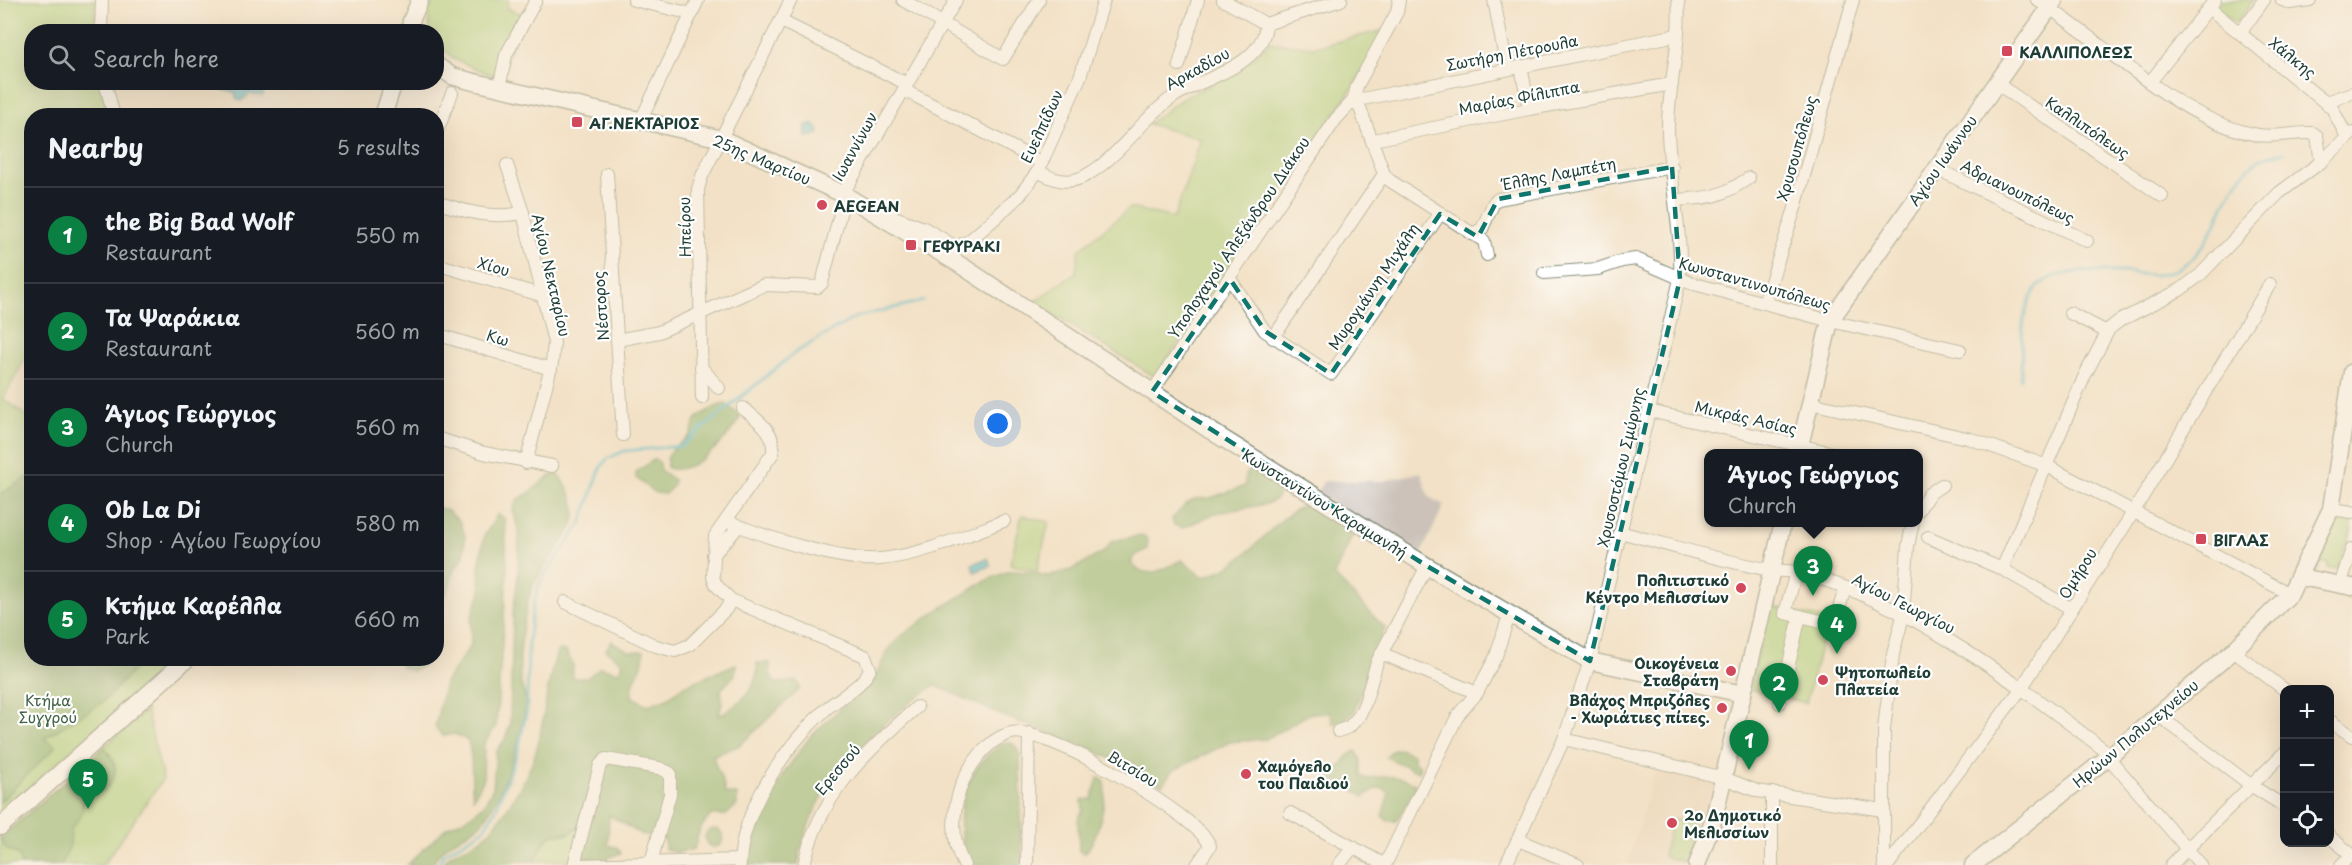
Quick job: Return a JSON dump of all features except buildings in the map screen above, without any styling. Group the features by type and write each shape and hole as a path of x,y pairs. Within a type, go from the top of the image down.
{"main road":[{"path":"411,24 419,2"},
{"path":"418,24 419,2"},
{"name":"Αγίου Ιωάννου","path":"1830,321 1996,83 2047,3"},
{"name":"25ης Μαρτίου","path":"444,70 470,81 722,139 845,195 935,249"},
{"name":"25ης Μαρτίου","path":"444,77 456,81 470,81"},
{"path":"385,108 391,90"},
{"name":"Κωνσταντίνου Καραμανλή","path":"935,249 1152,392 1427,566 1590,661 1743,694"},
{"path":"1799,449 1830,321"},
{"name":"Ηρώων Πολυτεχνείου","path":"1973,865 2109,756 2233,651 2290,594 2331,508 2352,372"},
{"path":"1698,865 1714,818 1724,778 1781,527"},
{"path":"2300,576 2346,586"},
{"path":"0,827 179,666"}],"street":[{"path":"101,24 102,0"},
{"path":"499,88 506,56 536,0"},
{"path":"633,0 692,14"},
{"path":"641,120 698,0"},
{"name":"Ηπείρου","path":"702,398 698,189 702,176 791,0"},
{"path":"903,0 1003,59 1039,0"},
{"name":"Ιωαννίνων","path":"617,340 654,334 701,311 764,285 818,288 822,283 851,178 956,0"},
{"name":"Ευελπίδων","path":"869,209 905,220 956,247 969,241 993,220 1020,195 1040,167 1080,77 1104,0"},
{"path":"1179,65 1198,0"},
{"path":"1223,0 1266,24 1341,0"},
{"name":"Υπολοχαγού Αλεξάνδρου Διάκου","path":"1152,392 1336,119 1353,100 1356,86 1397,12 1399,0"},
{"path":"1494,0 1507,69"},
{"name":"Χρυσοστόμου Σμύρνης","path":"1506,865 1564,739 1590,661 1680,279 1681,246 1668,131 1678,0"},
{"name":"Χρυσουπόλεως","path":"1764,303 1795,208 1853,0"},
{"path":"2240,33 2264,0"},
{"path":"2282,0 2290,3 2310,0"},
{"path":"2047,3 2150,82 2208,118 2262,136 2313,133 2317,136 2321,162"},
{"path":"2150,82 2212,4"},
{"name":"Χάλκης","path":"2212,4 2240,33 2326,102 2337,113 2349,135"},
{"name":"Αρκαδίου","path":"781,21 905,87 1040,167 1052,180 1062,181 1086,176 1174,96 1247,57 1260,44 1266,24"},
{"name":"Σωτήρη Πέτρουλα","path":"1353,100 1677,35"},
{"path":"1521,66 1529,109"},
{"name":"Καλλιπόλεως","path":"1996,83 2162,196"},
{"name":"Μαρίας Φίλιππα","path":"1372,140 1672,84"},
{"path":"107,90 112,108"},
{"path":"444,114 452,93"},
{"path":"2326,102 2352,93"},
{"path":"1353,100 1360,108 1384,174 1389,180 1484,241 1487,255"},
{"path":"2002,569 2085,375 2107,332 2119,321 2169,296 2200,275 2279,193 2321,162 2349,135"},
{"name":"Αγίου Νεκταρίου","path":"507,165 523,213 554,342 551,369 526,463"},
{"name":"Έλλης Λαμπέτη","path":"1472,234 1482,229 1494,202 1498,199 1672,167"},
{"name":"Αδριανουπόλεως","path":"1935,168 2087,241"},
{"name":"Νέστορος","path":"606,174 623,435"},
{"path":"1230,279 1264,331 1273,338 1384,174"},
{"path":"1676,200 1724,194 1749,178"},
{"path":"444,205 480,216 501,217 523,213"},
{"name":"Μυρογιάννη Μιχάλη","path":"1273,338 1331,374 1440,214"},
{"name":"Κωνσταντινουπόλεως","path":"1544,273 1598,269 1622,261 1636,260 1680,279 1764,303 1830,321 1960,350"},
{"name":"Χίου","path":"444,266 544,296"},
{"name":"Ομήρου","path":"1886,865 2021,688 2134,511 2270,284"},
{"path":"2070,313 2107,332"},
{"name":"Κω","path":"444,336 551,369"},
{"path":"701,367 719,388"},
{"path":"1810,404 1971,439 2047,466 2290,594"},
{"path":"581,865 740,862 748,824 759,798 780,763 810,724 863,680 870,669 864,656 731,600 716,585 712,555 715,536 734,524 773,453 772,436 768,429 743,408"},
{"name":"Μικράς Ασίας","path":"1649,411 1799,449"},
{"path":"444,440 526,463 552,466"},
{"path":"1923,503 1929,494 1942,485"},
{"path":"2331,508 2352,512"},
{"path":"734,524 838,554 878,559 900,556 946,543 1004,521"},
{"path":"1886,865 1883,810 1885,719 1893,654 1903,616 1908,546 1912,527"},
{"name":"Αγίου Γεωργίου","path":"1620,532 1772,570 1796,572 1845,589 1949,641 2021,688 2109,756 2201,865"},
{"path":"1928,537 2002,569 2072,609"},
{"path":"2346,586 2352,549"},
{"path":"1338,731 1348,727 1359,716 1365,703 1372,673 1427,566"},
{"path":"1796,572 1785,613 1834,624 1845,589"},
{"path":"1767,589 1790,593"},
{"path":"565,602 656,646 675,651 690,645 726,609 731,600"},
{"path":"1290,813 1385,865 1458,715 1477,693 1496,656 1509,615"},
{"path":"1780,703 1800,616"},
{"path":"2233,651 2280,686"},
{"path":"1383,654 1477,693"},
{"name":"Ερεσσού","path":"804,865 815,824 840,785 917,707"},
{"path":"2158,715 2252,786 2280,804"},
{"path":"2334,724 2352,736"},
{"path":"963,865 953,831 955,806 964,778 991,744 1009,733 1029,734 1027,865"},
{"name":"Βιτσίου","path":"1029,734 1082,756 1132,783 1207,837 1210,846 1197,865"},
{"path":"1564,739 1724,778 1749,789 1883,810"},
{"path":"2171,865 2280,757"},
{"path":"574,865 600,765 606,759 659,768 670,773 670,794 651,862"},
{"path":"1772,793 1772,865"},
{"path":"1884,827 1892,834 1907,837"},
{"path":"1518,840 1578,865"},
{"path":"2334,840 2352,855 2341,865"},
{"path":"1339,865 1353,848"}],"highlighted area":[{"path":"1672,167 1680,279 1590,661 1427,566 1152,392 1230,279 1265,331 1331,374 1440,214 1478,237 1498,199"}],"shaded area":[{"path":"1421,472 1429,497 1444,505 1420,556 1316,493 1324,481 1384,481"},
{"name":"2ο Δημοτικό Μελισσίων","path":"1656,768 1717,780 1692,865 1627,865"}],"green space":[{"name":"Κτήμα Συγγρού","path":"0,0 95,0 95,24 24,24 24,90 103,90 108,108 24,108 24,361 3,399 24,414 24,666 168,666 0,814"},
{"path":"433,0 508,0 508,9 525,15 498,78 456,60 444,50 444,24 429,24 428,14"},
{"path":"2221,0 2254,0 2236,23 2216,7"},
{"path":"1385,30 1353,87 1155,377 1034,302 1076,272 1079,250 1130,208 1174,218 1201,139 1148,124 1186,96 1238,72 1269,42 1315,47"},
{"path":"724,403 741,416 728,435 699,461 678,469 667,468 670,453 690,435 695,421 704,413"},
{"path":"655,459 660,463 660,470 674,480 672,487 665,494 655,493 636,478 636,472"},
{"path":"1253,467 1276,480 1280,489 1276,499 1267,504 1216,513 1182,528 1174,525 1172,519 1186,504 1195,499 1210,498 1245,486 1246,475"},
{"path":"557,473 568,489 575,513 569,532 536,580 529,598 520,661 525,708 519,739 507,774 488,814 476,828 444,848 432,865 407,865 446,828 467,818 484,805 493,788 496,752 505,739 510,724 513,612 518,577 519,533 513,509 518,499"},
{"name":"Κτήμα Συγγρού","path":"24,480 24,666 137,666 103,702 44,738 56,746 0,802 0,494"},
{"path":"1305,504 1322,504 1356,528 1334,575 1385,628 1354,712 1344,721 1333,724 1330,713 1311,713 1266,739 1230,742 1172,771 1162,785 1094,750 1001,715 935,685 889,720 847,762 815,811 804,837 798,865 746,865 754,830 784,773 809,738 876,675 888,650 900,637 933,613 987,580 1010,571 1048,576 1071,570 1104,552 1112,541 1143,535 1148,540 1147,549 1136,555 1131,563 1137,569 1149,573 1156,572 1182,560 1202,577 1218,572 1245,555 1279,523"},
{"path":"444,510 460,522 465,536 464,556 454,570 444,597"},
{"path":"2331,513 2352,516 2352,529 2338,567 2328,569 2328,563 2320,563 2319,569 2308,568"},
{"path":"498,514 505,519 507,575 496,726 484,744 483,781 473,798 468,741 455,734 443,736 435,727 445,682 471,645 471,619 481,591 479,569 484,536"},
{"path":"1022,515 1049,522 1037,571 1010,564"},
{"path":"1770,606 1827,620 1806,703 1749,689"},
{"path":"611,641 629,651 644,651 632,697 648,705 667,698 684,686 736,664 735,675 721,689 722,702 719,716 747,694 755,680 757,663 770,663 770,673 775,683 797,681 800,689 740,745 713,756 724,784 725,794 737,794 737,805 726,815 711,815 700,829 694,849 676,853 665,849 665,839 641,834 609,815 608,845 618,848 621,853 602,859 582,856 586,833 596,806 586,804 582,819 576,828 567,833 552,834 545,841 535,861 515,861 501,865 443,865 451,855 479,841 490,831 524,780 537,749 549,682 558,650 566,651 573,665 573,678 587,678 600,667 619,672 623,663 606,650"},
{"path":"400,666 424,666 412,671"},
{"path":"146,710 163,779 103,865 0,865 0,838"},
{"path":"1004,742 1014,745 1020,755 1022,865 968,865 961,830 964,797 969,781 978,767"},
{"path":"104,747 114,764 115,775 104,791 93,790 85,797 81,816 71,829 70,845 61,865 21,865 19,855 6,849 0,838"},
{"path":"1399,749 1413,754 1413,760 1420,766 1418,772 1386,757 1391,751"},
{"path":"1356,751 1361,759 1361,776 1368,779 1392,777 1415,784 1415,791 1396,821 1388,821 1382,816 1389,793 1383,788 1375,789 1364,797 1343,783 1331,781 1332,769 1341,766 1348,755"},
{"path":"1098,778 1103,779 1105,795 1101,818 1085,853 1079,851 1078,819 1083,810 1082,800 1092,799"},
{"path":"1673,819 1694,824 1684,862 1663,856"},
{"path":"581,825 572,860 535,861 552,834 569,834"},
{"path":"714,829 720,832 723,838 720,844 714,847 708,844 705,838 708,832"}],"water":[{"path":"222,90 264,90 263,96 250,94 241,101 237,99 234,92"},
{"path":"812,123 819,130 819,134 806,138 805,126"},
{"path":"988,558 991,566 975,572 972,564"}],"waterway":[{"path":"2021,379 2024,318 2027,306 2039,286 2055,276 2077,272 2160,275 2173,271 2189,261 2202,248 2227,199 2247,169 2262,158 2284,152"},
{"path":"438,865 443,854 483,830 495,811 517,754 527,711 528,643 533,606 540,582 581,524 601,467 607,459 624,451 681,446 796,352 856,317 923,301"}],"place":[{"name":"ΚΑΛΛΙΠΟΛΕΩΣ","path":"2007,51"},
{"name":"ΑΓ.ΝΕΚΤΑΡΙΟΣ","path":"577,122"},
{"name":"AEGEAN","path":"822,205"},
{"name":"ΓΕΦΥΡΑΚΙ","path":"911,245"},
{"name":"ΒΙΓΛΑΣ","path":"2201,539"},
{"name":"Πολιτιστικό Κέντρο Μελισσίων","path":"1741,588"},
{"name":"Άγιος Γεώργιος","path":"1813,596"},
{"name":"Ob Lα Di","path":"1837,654"},
{"name":"Οικογένεια Σταβράτη","path":"1731,671"},
{"name":"Ψητοπωλείο Πλατεία","path":"1823,680"},
{"name":"Βλάχος Μπριζόλες - Χωριάτιες πίτες.","path":"1722,708"},
{"name":"Τα Ψαράκια","path":"1779,713"},
{"name":"the Big Bad Wolf","path":"1749,770"},
{"name":"Χαμόγελο του Παιδιού","path":"1246,774"},
{"name":"Κτήμα Καρέλλα","path":"88,809"},
{"name":"2ο Δημοτικό Μελισσίων","path":"1672,823"}]}
